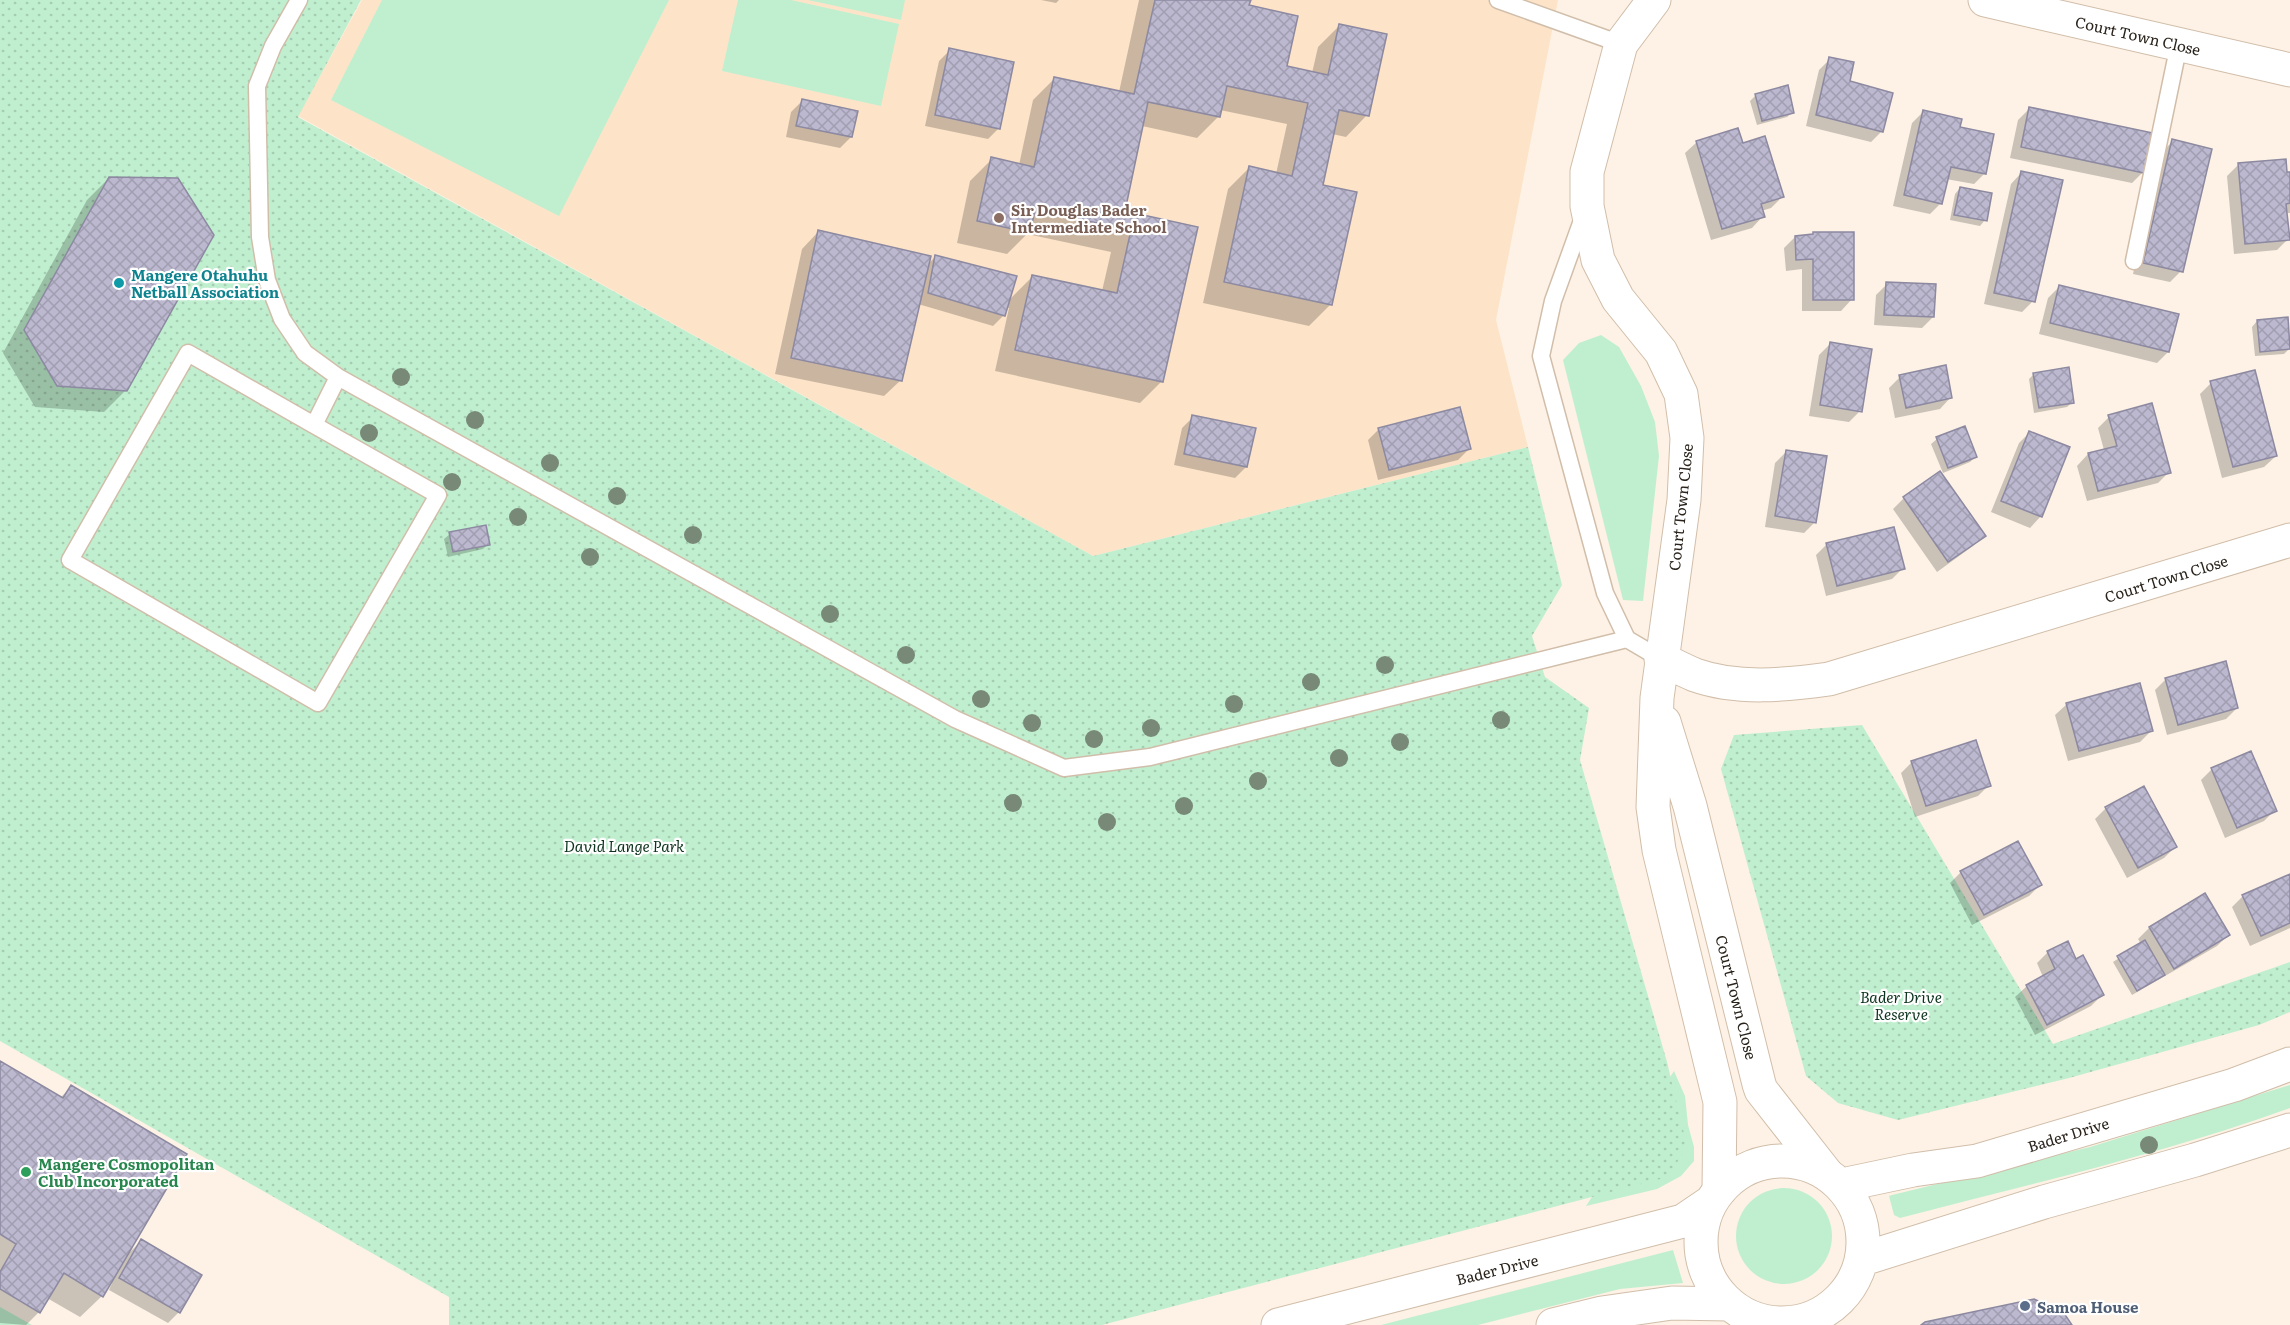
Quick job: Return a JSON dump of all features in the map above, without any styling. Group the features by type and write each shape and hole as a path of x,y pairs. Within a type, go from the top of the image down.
{"street":[{"name":"Court Town Close","path":"1654,0 1621,44 1587,172 1587,206 1598,260 1618,299 1660,352 1681,394 1688,438 1684,500 1657,698 1653,807 1659,850 1720,1102 1715,1196"},
{"name":"Court Town Close","path":"1985,0 2290,70"},
{"name":"Court Town Close","path":"1661,659 1696,675 1728,683 1786,685 1829,680 2290,540"},
{"name":"Court Town Close","path":"1657,698 1690,806 1761,1090 1834,1179"},
{"name":"Bader Drive","path":"1834,1179 1977,1161 2234,1085 2290,1064"},
{"path":"1863,1259 2044,1202 2195,1160 2290,1130"},
{"path":"1553,1325 1602,1313 1672,1303 1741,1314 1768,1323 1795,1323 1843,1311 1863,1259 1864,1233 1857,1207 1834,1179 1804,1163 1781,1161 1758,1165 1736,1175 1715,1196 1701,1228 1701,1256 1710,1282 1741,1314"},
{"name":"Bader Drive","path":"1278,1325 1683,1221 1715,1196"}],"lane":[{"path":"299,0 273,46 256,86 260,237 267,280 282,319 305,352 338,377 955,719 1064,768 1150,757 1627,639"},
{"path":"1497,0 1621,44"},
{"path":"2134,261 2178,44"},
{"path":"1587,206 1553,301 1541,356 1605,593 1627,639 1661,659"},
{"path":"188,353 314,425 438,495 318,703 70,560 188,353"},
{"path":"314,425 338,377"}],"shaded area":[{"name":"Sir Douglas Bader Intermediate School","path":"362,0 1558,0 1496,320 1528,447 1093,556 298,116"}],"green space":[{"name":"David Lange Park","path":"0,0 361,0 298,117 1093,556 1528,447 1562,585 1532,636 1545,677 1589,708 1580,760 1667,1062 1687,1146 1668,1177 1102,1325 449,1325 449,1297 0,1041"},
{"path":"382,0 669,0 559,216 331,100"},
{"path":"738,0 791,0 899,24 881,106 722,71"},
{"path":"808,0 905,0 901,20"},
{"path":"1601,335 1619,347 1641,386 1655,422 1659,456 1643,601 1623,600 1563,360 1579,343"},
{"name":"Bader Drive Reserve","path":"1862,725 2053,1044 2290,962 2290,1012 2259,1025 2069,1078 1898,1120 1838,1103 1806,1076 1721,769 1734,735"},
{"path":"1674,1071 1685,1096 1688,1125 1694,1147 1694,1161 1681,1176 1657,1189 1586,1206"},
{"path":"2290,1085 2290,1108 2242,1125 2047,1180 1900,1218 1894,1215 1889,1196 1892,1195 2090,1147"},
{"path":"1784,1188 1802,1192 1818,1202 1828,1218 1832,1236 1828,1254 1818,1270 1802,1280 1784,1284 1766,1280 1750,1270 1740,1254 1736,1236 1740,1218 1750,1202 1766,1192"},
{"path":"1673,1250 1683,1283 1620,1289 1478,1325 1381,1325"},
{"path":"0,1307 32,1325 0,1325"}],"building":[{"path":"1155,0 1251,0 1249,5 1298,16 1287,66 1328,75 1339,24 1387,34 1369,116 1339,110 1323,185 1357,192 1332,305 1224,282 1249,166 1292,176 1308,103 1227,86 1220,117 1148,102 1125,211 1198,227 1163,382 1015,350 1032,275 1117,293 1131,230 1035,210 1030,233 977,221 991,157 1034,167 1054,77 1134,94"},
{"path":"949,48 1014,62 1000,129 935,115"},
{"path":"1829,57 1854,62 1850,81 1893,93 1883,132 1816,115"},
{"path":"1788,85 1794,113 1762,121 1755,94"},
{"path":"802,99 858,111 852,137 796,126"},
{"path":"2029,107 2153,133 2144,173 2021,147"},
{"path":"1923,110 1962,119 1960,127 1994,134 1986,174 1951,167 1942,204 1904,195"},
{"path":"1738,128 1743,143 1765,136 1784,197 1761,204 1765,217 1722,229 1696,141"},
{"path":"2172,139 2212,149 2183,272 2143,263"},
{"path":"2286,159 2287,172 2290,172 2290,203 2286,204 2290,240 2245,244 2238,163"},
{"path":"2021,171 2063,180 2035,302 1994,293"},
{"name":"Mangere Otahuhu Netball Association","path":"109,177 178,178 214,235 127,391 57,386 24,330"},
{"path":"1960,187 1992,193 1987,221 1954,215"},
{"path":"818,230 931,256 902,381 791,358"},
{"path":"1813,232 1854,232 1854,300 1813,300 1813,259 1796,260 1795,236 1813,234"},
{"path":"935,255 1017,276 1005,316 928,293"},
{"path":"1886,282 1936,284 1934,317 1884,315"},
{"path":"2059,285 2179,314 2169,352 2050,323"},
{"path":"2288,317 2290,349 2260,352 2257,320"},
{"path":"1830,342 1872,349 1862,412 1820,405"},
{"path":"1946,365 1952,398 1906,408 1899,375"},
{"path":"2069,367 2074,403 2039,408 2033,373"},
{"path":"2255,370 2277,456 2233,467 2210,381"},
{"path":"2152,403 2171,473 2098,491 2088,453 2117,446 2108,415"},
{"path":"1460,407 1471,449 1389,470 1378,428"},
{"path":"1192,415 1256,428 1247,467 1184,454"},
{"path":"1965,426 1977,457 1948,468 1936,437"},
{"path":"2029,431 2070,447 2042,517 2001,501"},
{"path":"1786,450 1827,456 1816,523 1775,516"},
{"path":"1940,471 1986,536 1948,562 1903,497"},
{"path":"486,525 490,545 453,552 449,532"},
{"path":"1894,527 1905,569 1837,586 1826,543"},
{"path":"2226,661 2238,708 2178,725 2165,678"},
{"path":"2140,683 2153,731 2079,751 2066,703"},
{"path":"1976,740 1991,786 1926,806 1911,761"},
{"path":"2251,751 2277,811 2237,828 2211,768"},
{"path":"2144,786 2177,847 2138,868 2105,807"},
{"path":"2018,841 2042,885 1984,915 1960,871"},
{"path":"2290,874 2290,923 2261,936 2242,895"},
{"path":"2205,893 2230,935 2174,969 2149,927"},
{"path":"2145,940 2165,975 2137,991 2117,956"},
{"path":"2068,941 2076,959 2083,955 2104,995 2047,1025 2026,985 2055,969 2047,951"},
{"path":"0,1061 63,1098 71,1085 187,1154 103,1297 64,1273 40,1313 0,1289 0,1272 16,1244 0,1234"},
{"path":"141,1239 202,1275 180,1313 119,1278"},
{"name":"Samoa House","path":"2034,1299 2064,1313 2072,1325 1921,1325 1925,1322"}],"place":[{"name":"Sir Douglas Bader Intermediate School","path":"999,218"},
{"name":"Mangere Otahuhu Netball Association","path":"119,283"},
{"name":"Mangere Cosmopolitan Club Incorporated","path":"26,1172"},
{"name":"Samoa House","path":"2025,1306"}]}
